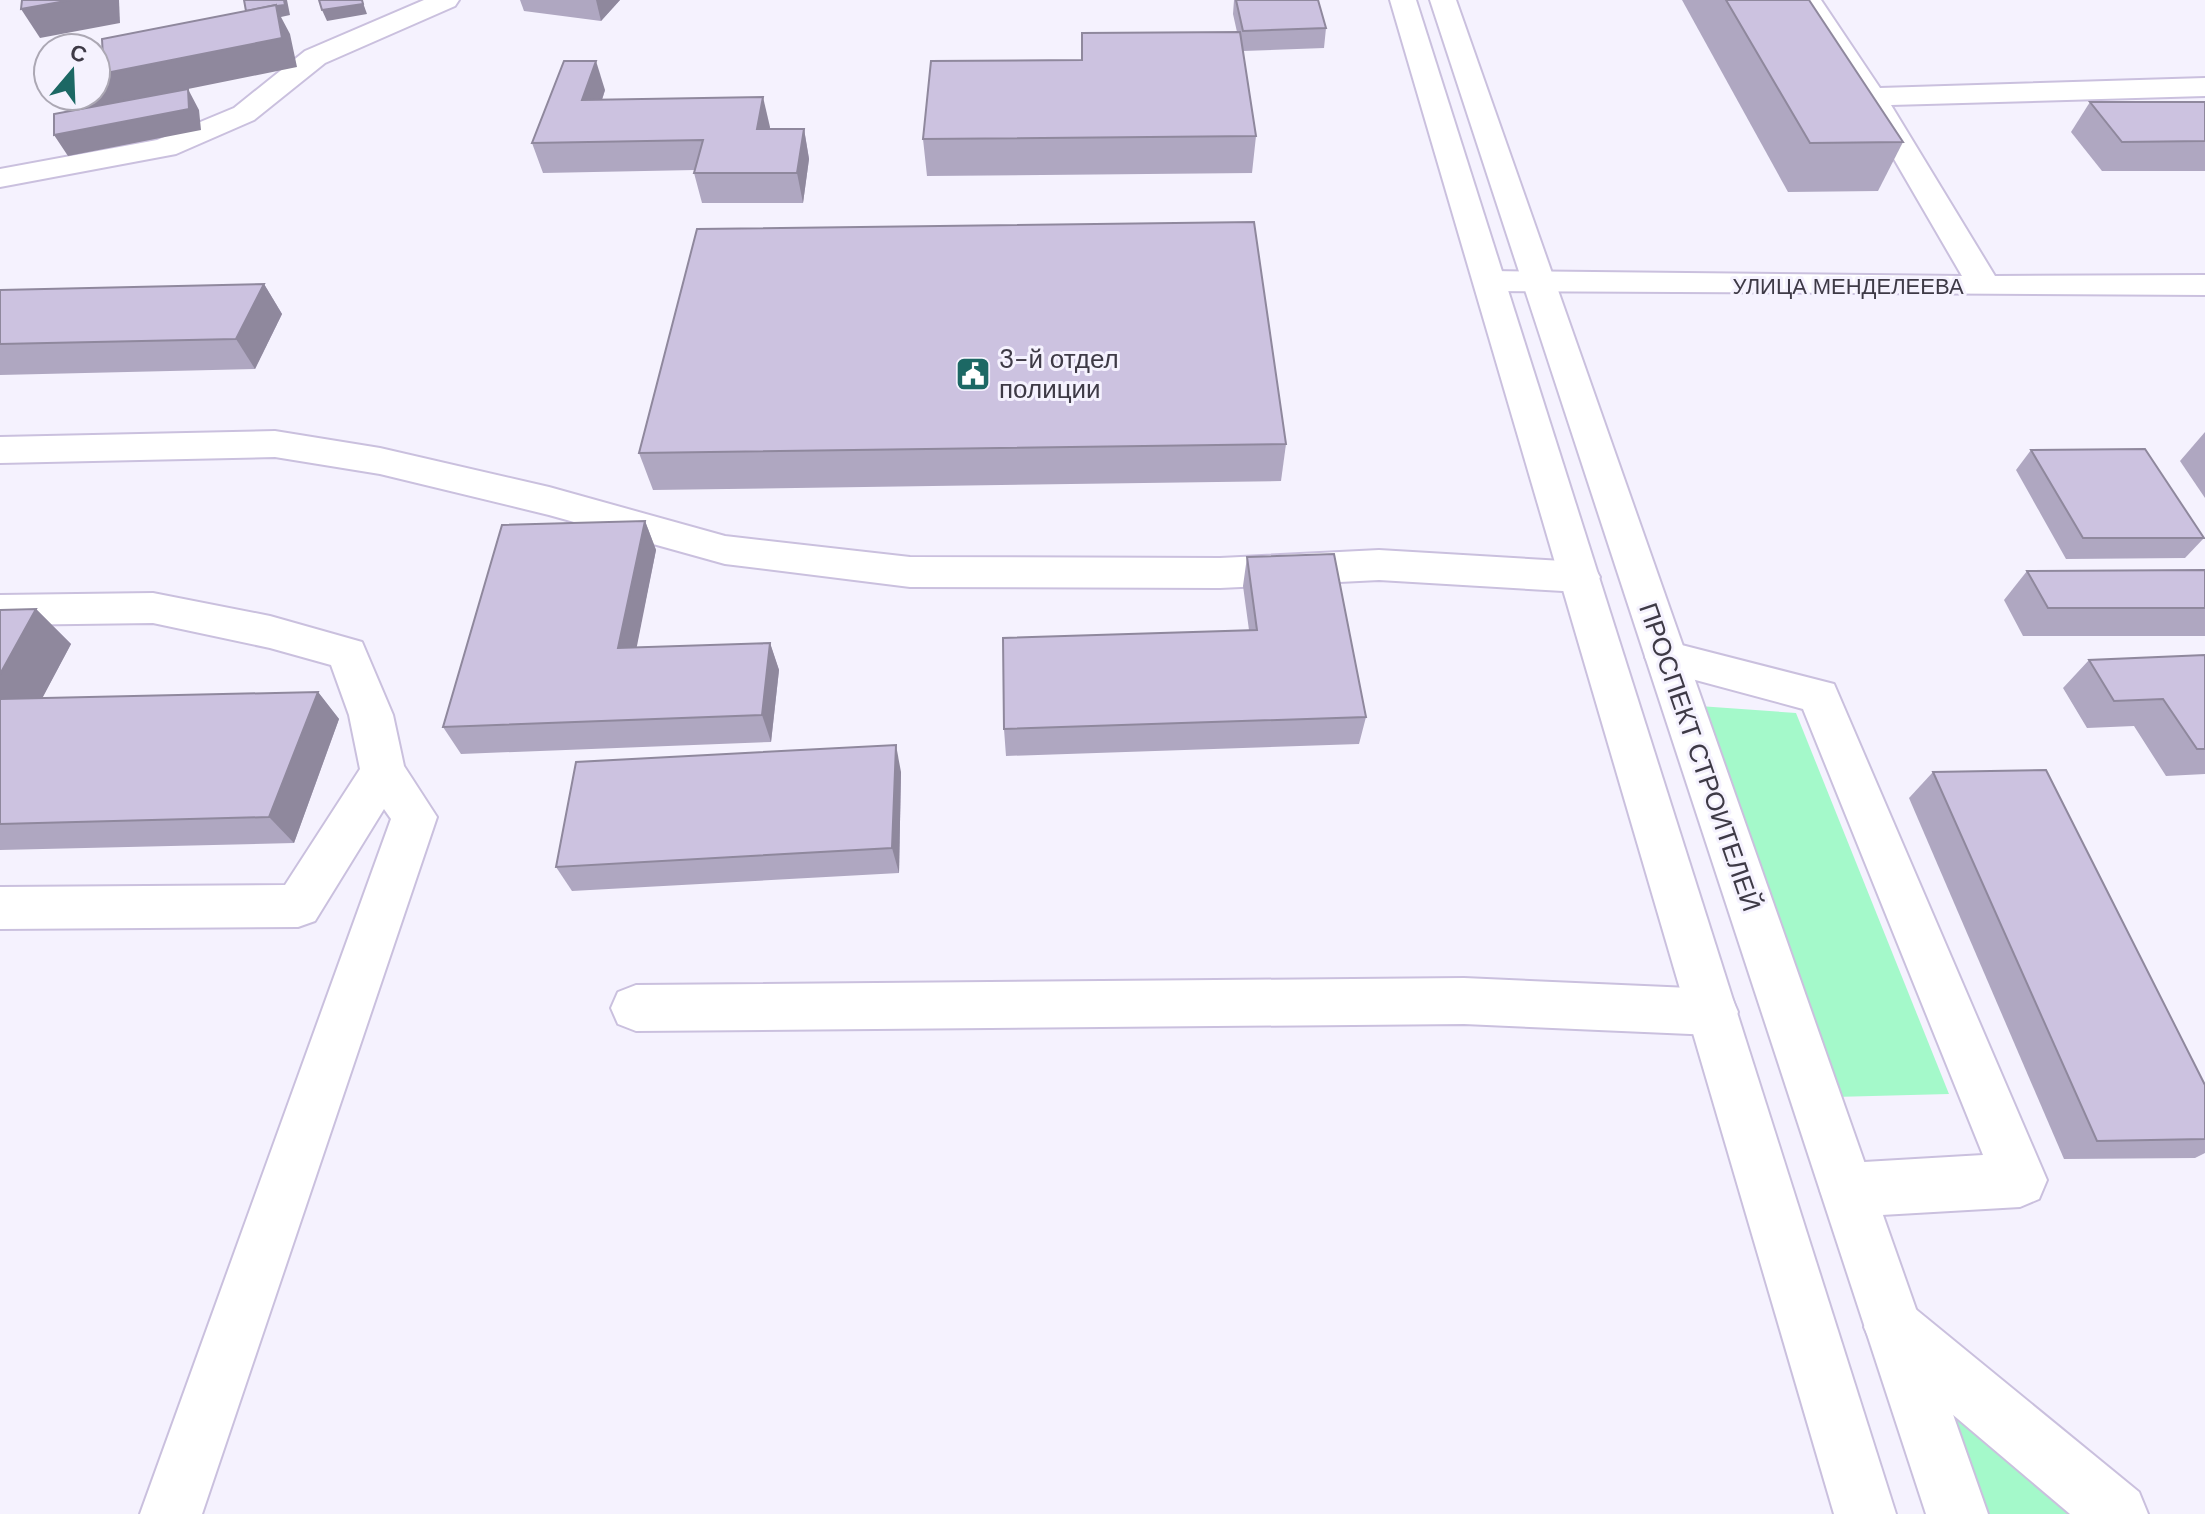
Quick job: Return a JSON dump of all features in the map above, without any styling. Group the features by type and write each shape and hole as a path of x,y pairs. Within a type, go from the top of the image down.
{"main road":[{"path":"0,178 165,148 244,114 315,57 446,0"},
{"path":"1403,0 1865,1514"},
{"name":"ПРОСПЕКТ СТРОИТЕЛЕЙ","path":"1443,0 1957,1514"},
{"path":"1808,0 1872,97 1985,286"},
{"path":"1872,97 2205,87"},
{"name":"УЛИЦА МЕНДЕЛЕЕВА","path":"1490,281 2205,285"},
{"path":"0,450 275,444 380,461 549,501 725,550 910,572 1220,573 1379,565 1580,577"},
{"path":"0,610 153,608 270,632 347,653 371,715 383,771 414,817 171,1514"},
{"path":"1666,657 1819,696 2020,1180 1847,1190"},
{"path":"0,908 298,906 383,771"},
{"path":"636,1008 1464,1001 1713,1012"},
{"path":"1893,1327 2117,1514"}],"green space":[{"path":"1699,706 1796,713 1949,1094 1834,1097"},
{"path":"1925,1373 2071,1514 1975,1514"}],"building":[{"path":"22,0 71,0 21,9"},
{"path":"244,0 284,0 285,5 246,11"},
{"path":"319,0 362,0 363,4 322,10"},
{"path":"1236,0 1318,0 1326,28 1243,31"},
{"path":"1726,0 1809,0 1903,142 1810,143"},
{"path":"276,5 282,38 112,72 112,37"},
{"path":"1240,32 1256,136 923,139 931,61 1082,60 1082,33"},
{"path":"564,61 596,61 582,100 763,97 757,129 804,129 797,173 694,173 703,140 532,143"},
{"path":"188,89 189,109 54,135 54,114 112,112 112,103"},
{"path":"2090,102 2205,102 2205,141 2122,142"},
{"name":"3-й отдел полиции","path":"1254,222 1286,444 639,453 697,229"},
{"path":"264,284 236,339 0,344 0,290"},
{"path":"2145,449 2204,538 2083,538 2031,450"},
{"path":"645,521 618,648 770,643 762,715 443,727 502,525"},
{"path":"1334,554 1366,717 1004,729 1003,638 1257,630 1247,557"},
{"path":"2205,570 2205,608 2048,608 2027,571"},
{"path":"36,609 0,674 0,610"},
{"path":"2205,655 2205,749 2197,749 2163,699 2114,701 2089,660"},
{"path":"318,692 269,817 0,824 0,699"},
{"path":"896,745 892,848 556,867 576,762"},
{"path":"2046,770 2205,1085 2205,1139 2097,1141 1933,772"}],"place":[{"name":"3-й отдел полиции","path":"973,374"}]}
